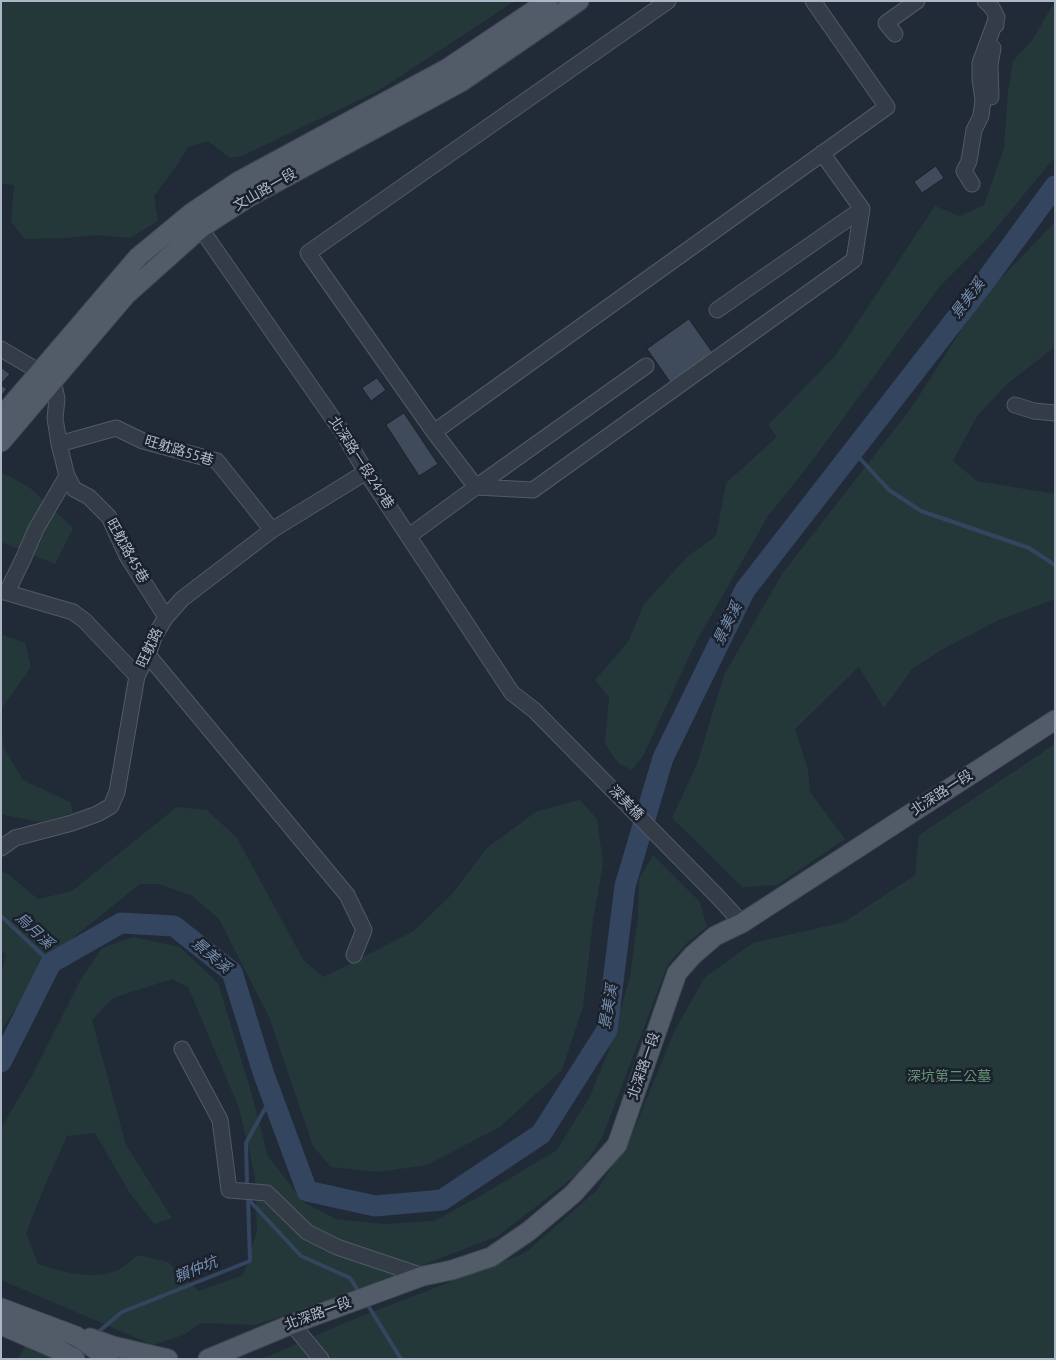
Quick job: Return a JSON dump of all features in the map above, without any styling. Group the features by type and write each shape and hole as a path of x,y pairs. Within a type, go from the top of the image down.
{"main road":[{"name":"文山路一段","path":"195,221 239,181 448,68 548,1"},
{"name":"文山路一段","path":"1,442 46,376 138,257 195,221 249,197 461,82 580,1"},
{"name":"文山路一段","path":"1,417 46,376"},
{"name":"北深路一段","path":"208,1359 292,1324 423,1276 452,1270 491,1257 529,1232 573,1194 616,1145 677,973 693,955 715,936 742,923 1055,720"},
{"path":"1,1308 76,1336 94,1338 113,1346 168,1359"},
{"path":"1,1325 73,1358"},
{"path":"76,1336 109,1359"}],"street":[{"path":"668,1 308,253 434,432 476,487 533,490 854,260 862,209 822,153"},
{"path":"434,432 886,107 812,1"},
{"path":"895,34 886,23 917,1"},
{"path":"985,1 995,10 997,17 990,65 991,97"},
{"path":"972,184 964,171 969,161 974,130 981,116 983,100 980,63 997,17"},
{"path":"717,310 862,209"},
{"name":"北深路一段249巷","path":"195,221 344,433 366,472 512,693 534,710"},
{"path":"1,349 46,376"},
{"path":"409,536 646,366"},
{"name":"旺躭路45巷","path":"46,376 57,399 55,418 58,444 67,476 74,489 89,497 109,517 127,556 166,616"},
{"path":"1015,405 1034,411 1055,413"},
{"name":"旺躭路55巷","path":"58,444 116,428 143,441 217,461 272,530"},
{"name":"旺躭路","path":"1,848 15,838 72,823 97,814 111,806 117,792 137,676 148,655 154,637 166,616 182,599 272,530 366,472"},
{"path":"67,476 36,529 24,557 4,591 73,612 85,621 137,676"},
{"path":"148,655 347,894 364,930 354,955"},
{"name":"深美橋","path":"534,710 742,923"},
{"path":"182,1049 220,1120 229,1190 267,1193 307,1232 337,1247 423,1276"},
{"path":"292,1324 322,1359"}],"green space":[{"path":"1,1 515,1 378,91 242,156 230,158 208,141 188,147 154,196 158,221 130,238 99,235 25,239 11,222 14,185 1,184"},
{"path":"1055,1 1055,157 988,238 940,286 809,465 768,516 695,644 643,756 632,770 619,764 605,744 609,697 595,680 628,642 644,604 688,556 716,536 726,483 777,437 768,425 836,355 935,206 960,216 984,205 1004,148 1008,91 1013,61 1033,39"},
{"path":"1055,222 1055,347 1007,384 977,416 953,461 977,481 1055,494 1055,599 999,620 943,649 912,669 884,708 859,667 795,729 808,770 810,792 845,839 777,885 742,887 672,818 697,764 724,675 782,574 912,407 981,299"},
{"path":"1,472 29,487 73,528 55,564 1,542"},
{"path":"1,634 25,643 31,667 1,709"},
{"path":"1,724 4,748 23,780 70,802 73,813 41,822 3,815 1,813"},
{"name":"深坑第二公墓","path":"1055,744 1055,1359 262,1359 349,1321 525,1253 596,1191 631,1137 674,1032 705,977 753,943 844,922 915,875 919,835"},
{"path":"580,800 597,819 603,864 593,921 583,1007 562,1070 500,1127 427,1165 378,1172 331,1167 313,1146 269,1017 219,919 192,896 159,884 140,884 74,937 14,1011 1,1031 1,974 6,955 1,949 1,871 8,874 38,899 72,891 177,807 207,810 237,838 304,961 324,977 414,931 452,894 487,848 537,811"},
{"path":"653,855 700,902 707,927 688,942 668,964 602,1138 579,1173 498,1236 337,1298 255,1325 201,1323 183,1335 153,1345 1,1280 1,1128 33,1074 80,981 102,948 133,937 180,947 218,983 252,1095 268,1156 303,1202 336,1219 383,1224 434,1221 557,1150 590,1096 608,1052 630,977 638,917 639,879","holes":["172,979 188,987 239,1108 255,1176 257,1231 243,1275 199,1291 168,1262 138,1255 116,1271 96,1275 77,1274 38,1264 26,1233 67,1136 95,1133 129,1192 154,1224 172,1218 126,1145 92,1020 113,998"]},
{"path":"27,1343 57,1359 18,1359"}],"building":[{"path":"936,166 944,178 922,193 914,182"},
{"path":"689,319 713,353 670,382 647,349"},
{"path":"1,367 10,374 1,384"},
{"path":"377,378 386,390 371,401 362,388"},
{"path":"1,385 7,389 1,396"},
{"path":"404,413 438,464 419,476 386,425"}],"waterway":[{"name":"景美溪","path":"1,1062 51,963 121,923 174,926 232,972 263,1072 307,1191 375,1206 442,1200 541,1134 607,1030 625,886 663,758 745,590 986,280 1055,186"},
{"path":"853,451 889,490 921,511 1029,548 1055,565"},
{"name":"烏月溪","path":"1,916 51,963"},
{"name":"賴仲坑","path":"247,1182 246,1143 272,1096"},
{"name":"賴仲坑","path":"97,1333 122,1312 250,1261 248,1198"},
{"path":"248,1199 301,1256 350,1278 357,1289"},
{"path":"369,1307 401,1359"}]}
